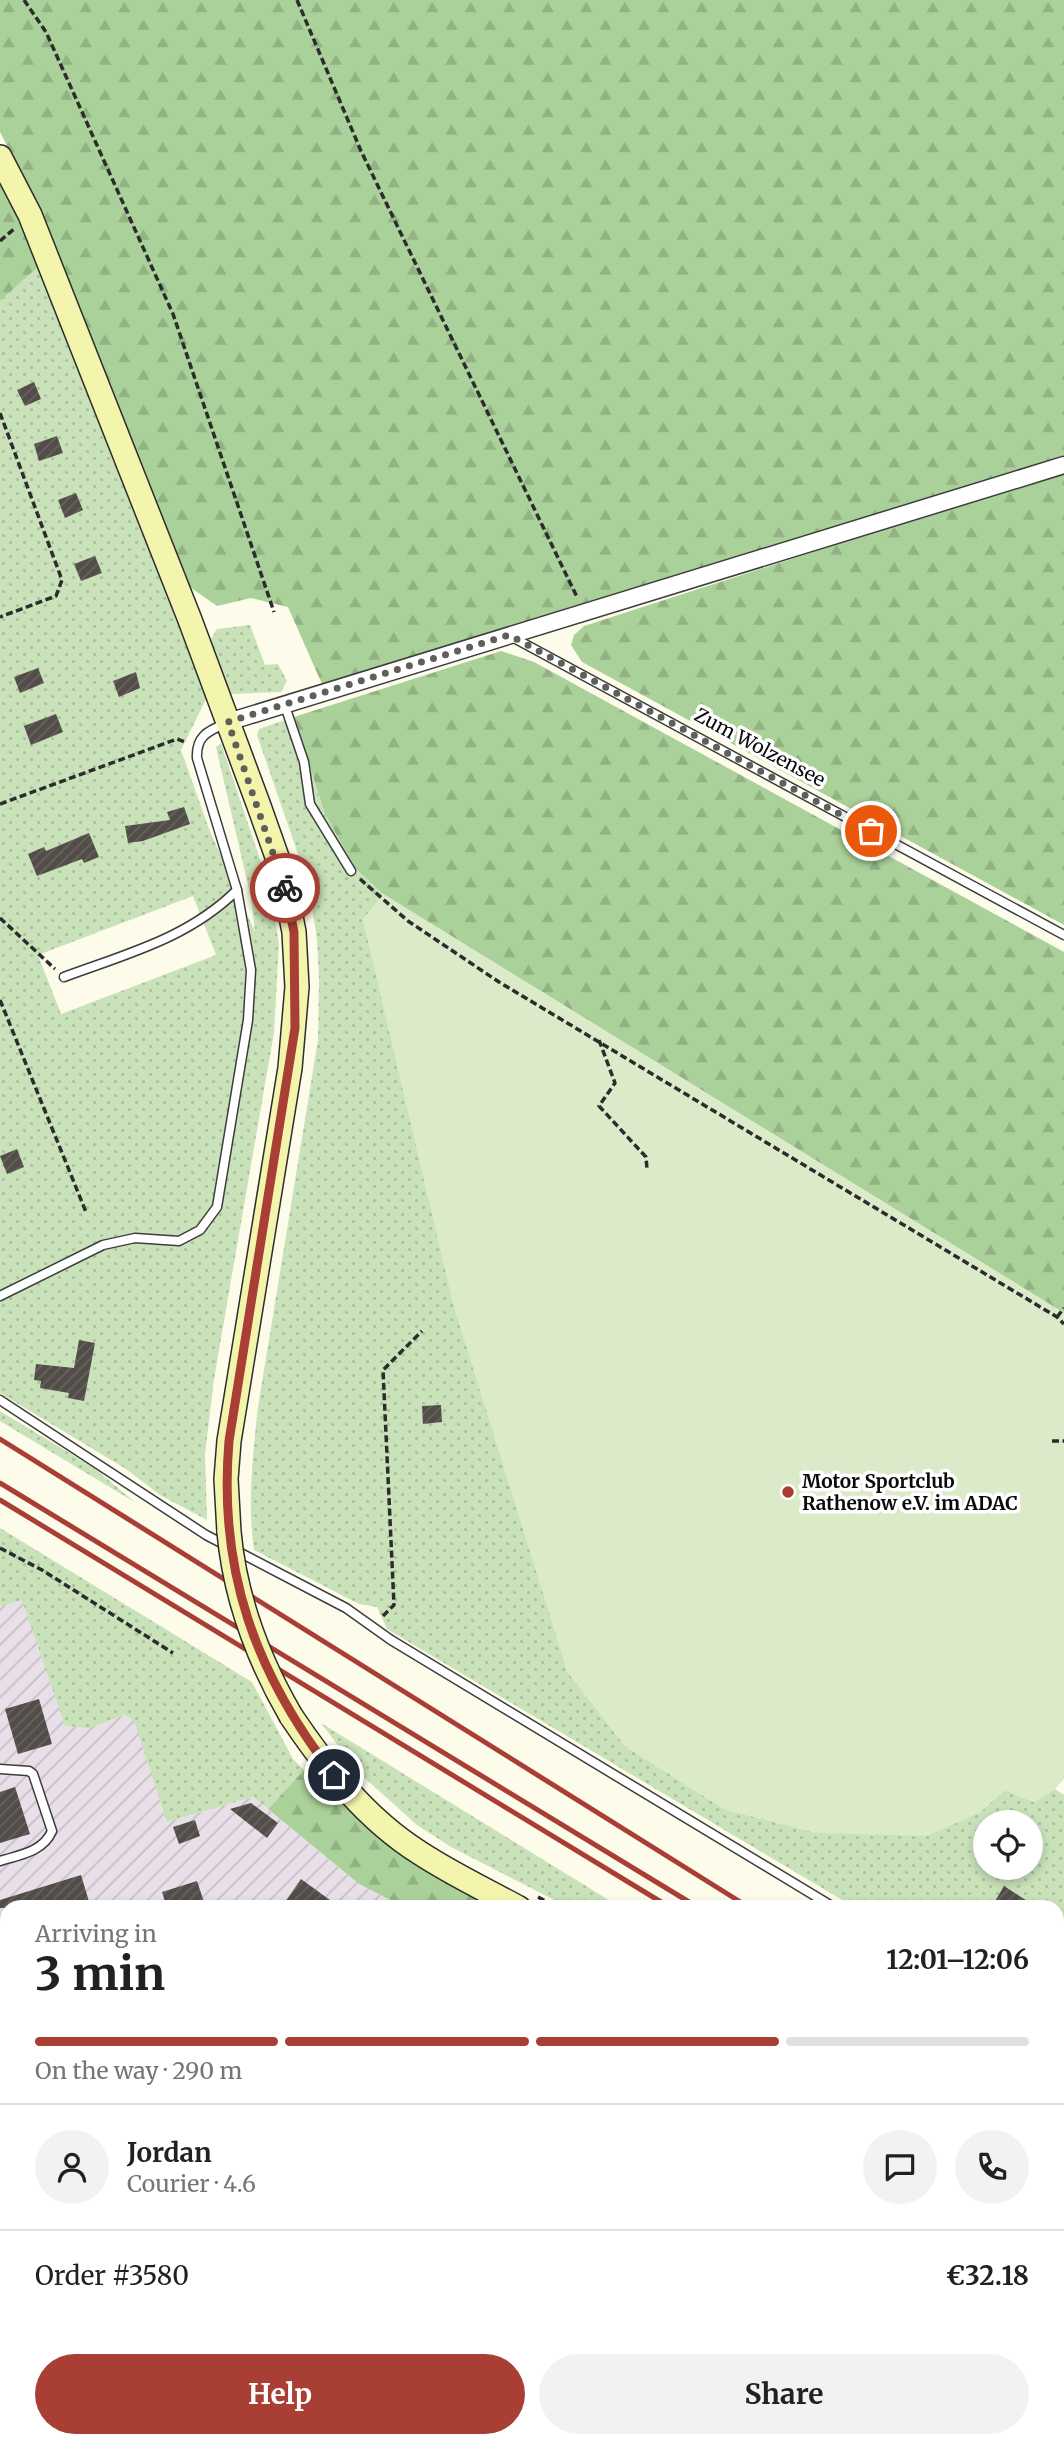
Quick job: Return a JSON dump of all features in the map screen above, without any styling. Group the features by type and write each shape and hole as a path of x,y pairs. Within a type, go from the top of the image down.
{"main road":[{"path":"0,157 30,215 228,722 282,871 294,932 297,987 290,1068 229,1441 226,1479 229,1532 239,1591 254,1643 291,1716 334,1775 385,1826 418,1852 525,1900"}],"street":[{"path":"228,722 1064,465"}],"lane":[{"name":"Zum Wolzensee","path":"509,635 1064,935"},
{"path":"285,706 304,762 310,804 351,871"},
{"path":"0,1296 103,1245 135,1238 179,1241 200,1230 217,1207 248,1020 251,970 237,890 197,758 197,746 206,731 228,722"},
{"path":"64,977 183,933 216,911 237,890"},
{"path":"0,1401 206,1535 346,1608 390,1640 822,1900"},
{"path":"0,1769 29,1771 33,1774 52,1831 44,1844 34,1850 0,1861"}],"path":[{"path":"24,0 46,32 173,314 274,612"},
{"path":"297,0 361,151 584,612"},
{"path":"0,413 62,580 56,596 0,617"},
{"path":"0,804 177,739"},
{"path":"351,871 419,928 499,982 1057,1317 1064,1325"},
{"path":"0,918 64,977"},
{"path":"0,1000 86,1212"},
{"path":"599,1040 615,1083 599,1107 646,1157 647,1170"},
{"path":"1057,1317 1064,1308"},
{"path":"383,1616 394,1605 383,1370 422,1331"},
{"path":"1052,1441 1064,1441"},
{"path":"0,1548 42,1570 173,1653"}],"shaded area":[{"path":"22,1599 65,1726 90,1727 125,1715 135,1721 167,1822 253,1797 359,1884 390,1900 0,1900 0,1606"}],"green space":[{"path":"0,0 1064,0 1064,459 322,684 288,607 251,598 217,606 187,585 39,208 0,132"},
{"path":"0,180 39,266 0,301"},
{"path":"39,266 207,697 181,750 209,829 255,932 251,898 216,747 221,743 268,883 279,943 274,1032 214,1379 205,1454 207,1520 160,1495 126,1469 0,1393 0,301","holes":["193,896 216,955 61,1014 38,955"]},
{"path":"1064,471 1064,925 582,662 571,645 574,635 584,626"},
{"path":"250,625 265,665 278,664 287,681 281,692 230,694 209,642 217,629"},
{"path":"501,651 534,662 1064,952 1064,1313 383,894 354,867 325,814 294,717"},
{"path":"294,717 325,814 354,867 383,894 363,920 567,1671 625,1746 726,1810 973,1813 973,1880 1043,1880 1043,1810 982,1810 1005,1790 1034,1802 1055,1789 1064,1795 1064,1900 842,1900 387,1629 377,1607 359,1604 254,1550 251,1496 258,1407 318,1040 317,939 308,883 257,735 259,729"},
{"name":"Motor Sportclub Rathenow e.V. im ADAC","path":"383,894 1064,1313 1064,1779 1055,1789 1034,1802 1005,1790 982,1810 973,1810 973,1816 927,1836 815,1833 726,1810 625,1746 567,1671 453,1304 363,920"},
{"path":"0,1411 94,1468 136,1503 0,1421"},
{"path":"0,1528 252,1682 293,1759 304,1770 268,1809 253,1797 167,1822 134,1721 125,1715 90,1728 65,1726 22,1600 0,1606"},
{"path":"321,1723 609,1900 554,1900 451,1847 417,1825 358,1772"},
{"path":"304,1770 397,1852 476,1900 390,1900 359,1884 268,1809"}],"building":[{"path":"34,382 41,399 25,406 17,390"},
{"path":"57,436 63,453 39,461 34,444"},
{"path":"76,493 83,510 65,518 58,500"},
{"path":"95,556 102,573 81,581 74,564"},
{"path":"38,668 44,683 20,693 14,677"},
{"path":"136,672 140,688 119,697 113,681"},
{"path":"56,714 63,732 31,745 24,726"},
{"path":"184,807 190,824 143,841 128,843 125,826 170,820 167,812"},
{"path":"89,833 99,857 84,863 82,859 37,876 28,854 44,847 46,851"},
{"path":"17,1149 24,1167 7,1174 0,1156"},
{"path":"79,1340 95,1343 84,1401 68,1398 69,1393 40,1388 41,1381 34,1380 36,1364 74,1368"},
{"path":"441,1405 442,1422 423,1424 422,1406"},
{"path":"39,1699 52,1744 18,1754 5,1709"},
{"path":"15,1787 30,1834 0,1843 0,1792"},
{"path":"251,1803 278,1823 267,1838 230,1809"},
{"path":"195,1820 200,1836 179,1844 173,1827"},
{"path":"81,1875 89,1900 0,1900"},
{"path":"301,1879 330,1900 287,1900"},
{"path":"197,1881 203,1900 164,1900 162,1892"},
{"path":"1004,1886 1026,1900 996,1900"}],"railway":[{"path":"0,1439 737,1900"},
{"path":"0,1483 686,1900"},
{"path":"0,1500 658,1900"}],"way so far":[{"path":"285,888 282,871 228,722 321,696 509,635 871,831"}],"place":[{"name":"Motor Sportclub Rathenow e.V. im ADAC","path":"788,1492"}],"route":[{"path":"285,888 294,932 297,987 295,1028 229,1441 226,1479 230,1547 254,1643 291,1716 334,1775"}]}
